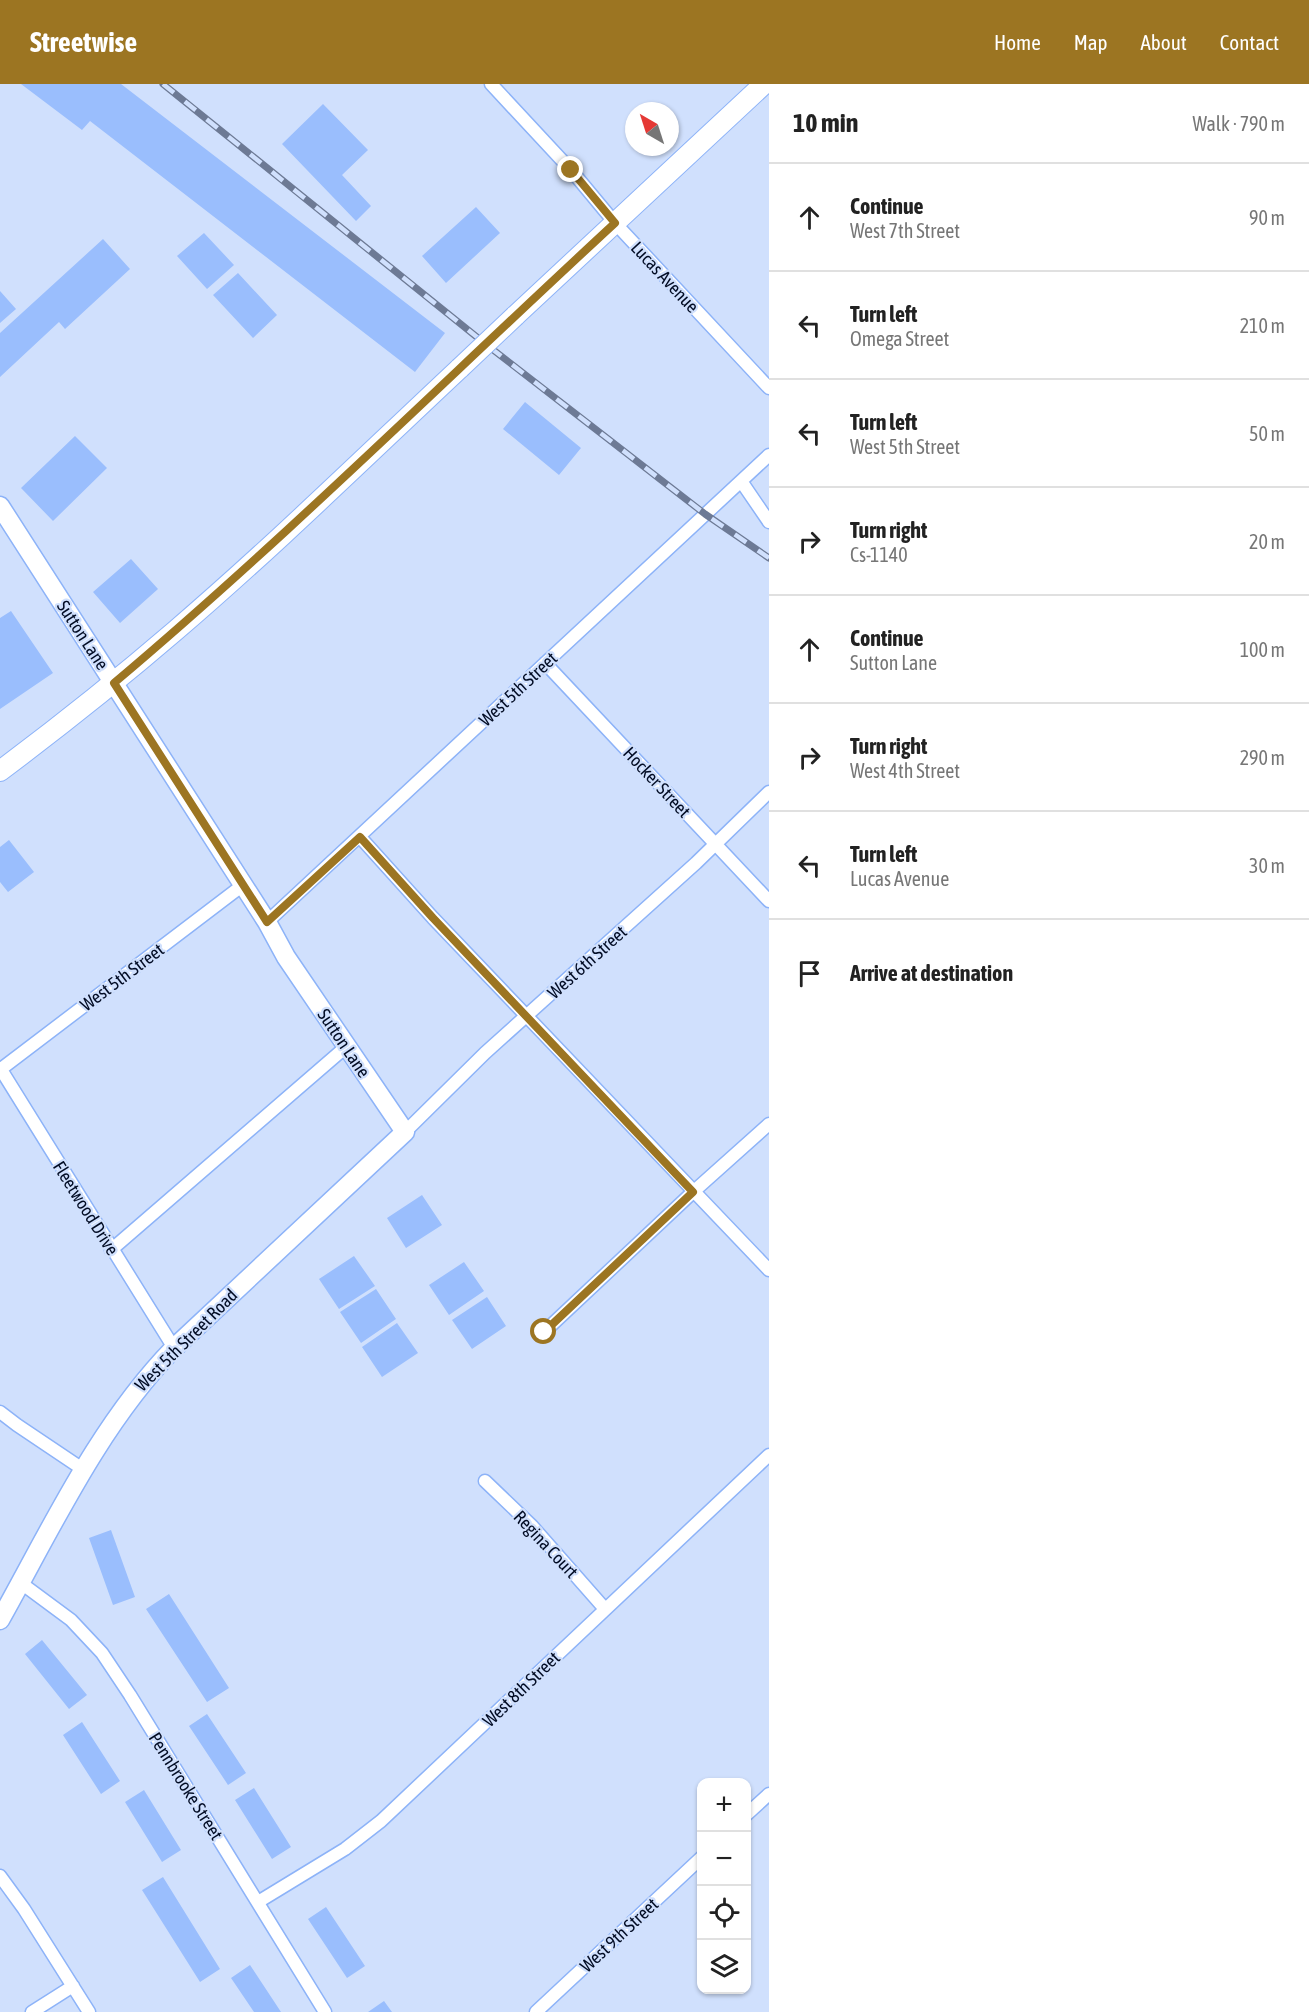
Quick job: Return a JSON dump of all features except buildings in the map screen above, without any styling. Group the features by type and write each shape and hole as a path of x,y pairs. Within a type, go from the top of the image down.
{"main road":[{"path":"0,771 114,683 264,552 764,84"}],"street":[{"name":"Lucas Avenue","path":"491,84 571,170 615,223 769,388"},
{"name":"West 5th Street","path":"267,922 769,455"},
{"path":"741,481 769,522"},
{"name":"Sutton Lane","path":"0,506 267,922 286,957 405,1132"},
{"name":"Hocker Street","path":"546,663 769,901"},
{"name":"West 6th Street","path":"405,1132 485,1053 696,863 769,792"},
{"path":"360,837 433,918 769,1270"},
{"name":"West 5th Street","path":"0,1068 243,885"},
{"path":"111,1250 347,1046"},
{"name":"Fleetwood Drive","path":"0,1068 174,1348"},
{"path":"544,1332 769,1124"},
{"name":"West 5th Street Road","path":"0,1620 84,1470 131,1396 149,1373 405,1132"},
{"path":"0,1412 84,1470"},
{"name":"West 8th Street","path":"258,1902 345,1849 381,1821 769,1455"},
{"name":"Regina Court","path":"485,1481 532,1526 605,1609"},
{"name":"Pennbrooke Street","path":"21,1583 71,1620 102,1653 325,2012"},
{"path":"751,1811 769,1794"},
{"name":"West 9th Street","path":"536,2012 697,1862"},
{"path":"0,1876 89,2012"},
{"path":"32,2012 73,1986"}],"railway":[{"path":"163,84 483,342 705,514 769,558"}],"route":[{"path":"544,1332 693,1192 433,918 360,837 267,922 114,683 264,552 615,223 571,170"}]}
